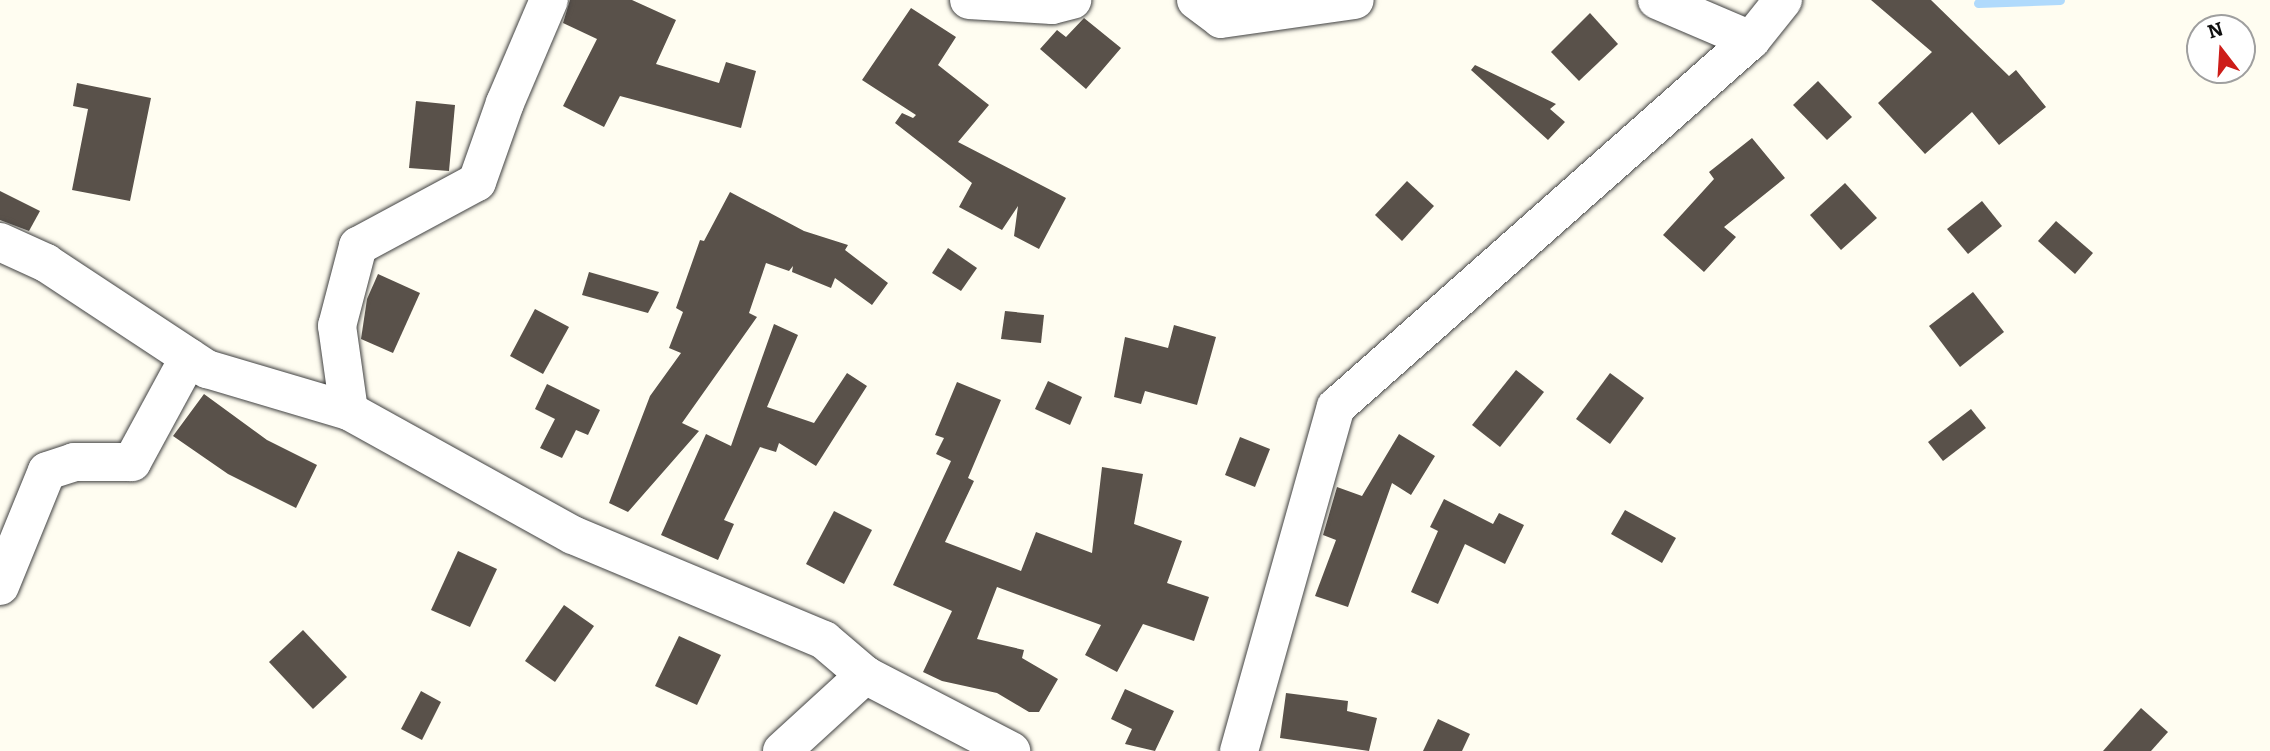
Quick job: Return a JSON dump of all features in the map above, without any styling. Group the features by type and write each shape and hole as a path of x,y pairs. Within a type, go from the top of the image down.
{"street":[{"path":"349,411 337,326 358,246 477,182 505,103 549,0"},
{"path":"969,0 1052,5 1072,0"},
{"path":"1196,0 1221,19 1355,0"},
{"path":"1657,0 1751,40"},
{"path":"1239,751 1336,407 1751,40 1783,0"},
{"path":"0,242 46,263 207,369 349,411 573,535 824,640 865,675 1011,751"},
{"path":"0,586 47,471 74,462 132,462 189,357"},
{"path":"782,751 865,675"}],"building":[{"path":"570,0 632,0 676,20 656,64 719,83 726,62 756,71 741,128 620,96 604,127 563,106 597,39 563,23"},
{"path":"1871,0 1931,0 2009,76 2016,70 2046,107 1999,145 1972,112 1925,154 1878,103 1932,52"},
{"path":"911,8 956,37 938,65 989,105 958,142 1066,198 1039,249 1014,236 1018,206 1002,230 959,207 972,183 895,123 902,113 913,118 916,115 862,80"},
{"path":"1590,13 1618,44 1579,81 1551,52"},
{"path":"1084,18 1121,48 1086,89 1040,49 1057,30 1066,37"},
{"path":"1475,65 1556,104 1550,109 1565,122 1548,140 1471,70"},
{"path":"1818,81 1852,117 1827,140 1793,105"},
{"path":"77,83 151,98 130,201 72,190 88,109 73,106"},
{"path":"416,101 455,105 449,171 409,168"},
{"path":"1752,138 1785,178 1724,227 1736,237 1704,272 1663,235 1714,179 1709,172"},
{"path":"1407,181 1434,206 1402,241 1375,215"},
{"path":"1845,183 1877,218 1841,250 1810,215"},
{"path":"0,191 40,211 29,231 0,220"},
{"path":"730,192 804,231 848,245 845,250 888,283 872,305 835,278 831,288 792,272 793,266 789,271 766,263 749,313 757,317 682,423 699,431 628,512 609,503 650,396 681,353 669,348 683,312 676,308 700,240 704,241"},
{"path":"1982,201 2002,226 1968,254 1947,229"},
{"path":"2056,221 2093,253 2075,274 2038,241"},
{"path":"948,248 977,268 961,291 932,273"},
{"path":"589,272 659,292 648,313 582,295"},
{"path":"378,274 420,293 393,353 361,339 367,299"},
{"path":"1973,292 2004,332 1960,367 1929,326"},
{"path":"535,309 569,327 543,374 510,356"},
{"path":"1005,311 1044,315 1041,343 1001,339"},
{"path":"774,324 798,335 767,407 814,423 847,373 867,386 816,466 779,443 776,452 760,447 724,520 734,524 718,560 661,535 706,434 731,446"},
{"path":"1174,325 1216,337 1197,405 1145,391 1141,404 1114,397 1125,337 1168,348"},
{"path":"1516,370 1544,392 1500,447 1472,425"},
{"path":"1610,373 1644,398 1610,444 1576,419"},
{"path":"1048,381 1082,397 1070,425 1035,409"},
{"path":"957,382 1001,400 968,478 974,481 945,542 1021,571 1036,532 1092,553 1102,467 1143,474 1134,524 1182,541 1167,583 1209,597 1194,641 1143,624 1117,672 1085,655 1101,625 997,587 977,639 1024,650 1022,658 1058,679 1039,712 1029,712 997,693 942,681 923,672 952,611 893,585 951,461 936,454 944,438 935,435"},
{"path":"547,384 600,410 588,435 576,430 562,458 540,448 555,419 535,409"},
{"path":"204,394 267,440 317,465 296,508 228,474 173,436"},
{"path":"1971,409 1986,428 1943,461 1928,442"},
{"path":"1399,434 1435,456 1411,495 1392,483 1348,607 1315,596 1336,540 1323,535 1337,487 1362,496"},
{"path":"1240,437 1270,449 1255,487 1225,475"},
{"path":"1444,499 1493,524 1499,513 1524,525 1505,564 1465,544 1438,604 1411,592 1438,531 1430,527"},
{"path":"1625,510 1676,538 1662,563 1611,534"},
{"path":"834,511 872,530 844,584 806,564"},
{"path":"458,551 497,569 470,627 431,610"},
{"path":"564,605 594,626 555,682 525,661"},
{"path":"303,630 347,677 313,709 269,662"},
{"path":"679,636 721,655 697,705 655,686"},
{"path":"1125,689 1174,711 1155,751 1125,744 1132,729 1111,719"},
{"path":"421,691 441,702 422,740 401,729"},
{"path":"1286,693 1348,701 1347,711 1377,718 1369,751 1280,738"},
{"path":"2141,708 2168,732 2151,751 2103,751"},
{"path":"1438,719 1470,734 1462,751 1423,751"}],"waterway":[{"path":"1978,3 2060,0"}]}
